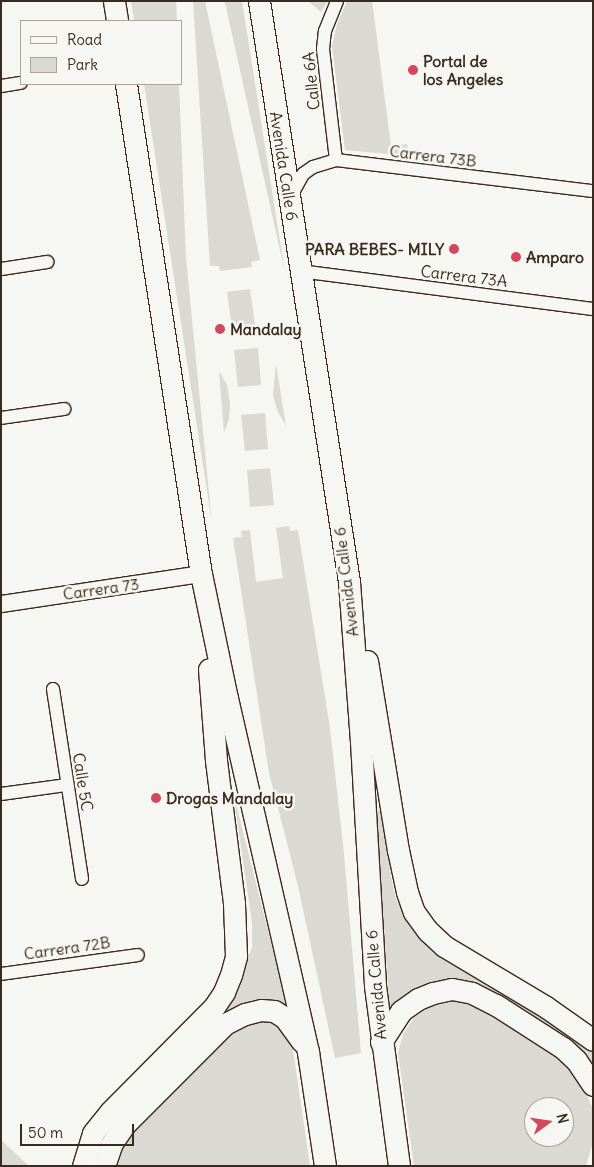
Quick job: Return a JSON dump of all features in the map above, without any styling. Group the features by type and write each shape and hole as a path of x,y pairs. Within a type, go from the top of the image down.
{"highway":[{"path":"114,1 117,20"},
{"name":"Avenida Calle 6","path":"259,1 349,582 361,742 372,942 381,1042 399,1166"},
{"path":"126,85 201,574 227,698 308,1052 325,1166"},
{"path":"83,1166 93,1133 110,1112 214,1006 224,992 236,956 234,903 216,760 201,574"},
{"path":"349,582 371,678 406,892 414,912 428,931 444,946 546,1007 593,1040"},
{"path":"381,1042 401,1012 418,999 452,989 472,993 496,1005 548,1038 576,1060 593,1085"},
{"path":"104,1166 112,1143 124,1125 216,1031 233,1019 261,1010 274,1011 285,1018 308,1052"}],"street":[{"name":"Calle 6A","path":"336,160 323,49 325,30 337,1"},
{"path":"1,86 20,83"},
{"name":"Carrera 73B","path":"290,200 296,183 303,174 313,166 336,160 593,191"},
{"path":"1,269 47,262"},
{"name":"Carrera 73A","path":"300,271 593,309"},
{"path":"1,418 64,409"},
{"name":"Carrera 73","path":"1,604 201,574"},
{"name":"Calle 5C","path":"53,690 82,880"},
{"path":"1,794 68,785"},
{"name":"Carrera 72B","path":"1,974 138,955"}],"green space":[{"path":"131,1 176,1 177,20 134,20"},
{"path":"193,1 205,1 260,260 251,262 252,267 220,271 219,266 210,266"},
{"path":"224,1 242,1 285,273 226,7"},
{"path":"308,1 328,1 321,12"},
{"path":"347,1 372,1 391,146 407,144 409,156 345,150 332,46 337,24"},
{"path":"144,85 179,85 186,258 212,523"},
{"path":"250,289 255,325 232,328 227,292"},
{"path":"258,348 261,385 238,387 234,350"},
{"path":"276,364 286,426 278,412 273,396"},
{"path":"219,371 227,385 230,403 229,419 224,433"},
{"path":"265,413 268,449 245,451 241,415"},
{"path":"270,468 274,505 250,507 247,470"},
{"path":"289,526 290,531 298,530 330,728 344,854 361,1053 335,1058 298,886 269,773 233,538 242,537 241,531 250,530 256,582 283,578 276,528"},
{"path":"233,792 288,1010 216,1018 239,979 252,948 252,923"},
{"path":"376,810 383,810 391,877 396,899 406,919 547,1015 590,1048 593,1052 593,1065 584,1054 473,985 390,1014"},
{"path":"455,1001 477,1005 556,1053 582,1084 593,1109 593,1142 586,1166 414,1166 398,1053 403,1034 414,1018 429,1007"},
{"path":"258,1021 278,1022 292,1043 310,1166 115,1166 123,1142 228,1037"},
{"path":"1,1140 29,1166 1,1166"}],"place":[{"name":"Portal de los Angeles","path":"413,70"},
{"name":"PARA BEBES- MILY","path":"454,249"},
{"name":"Amparo","path":"516,257"},
{"name":"Mandalay","path":"220,329"},
{"name":"Drogas Mandalay","path":"156,798"}]}
